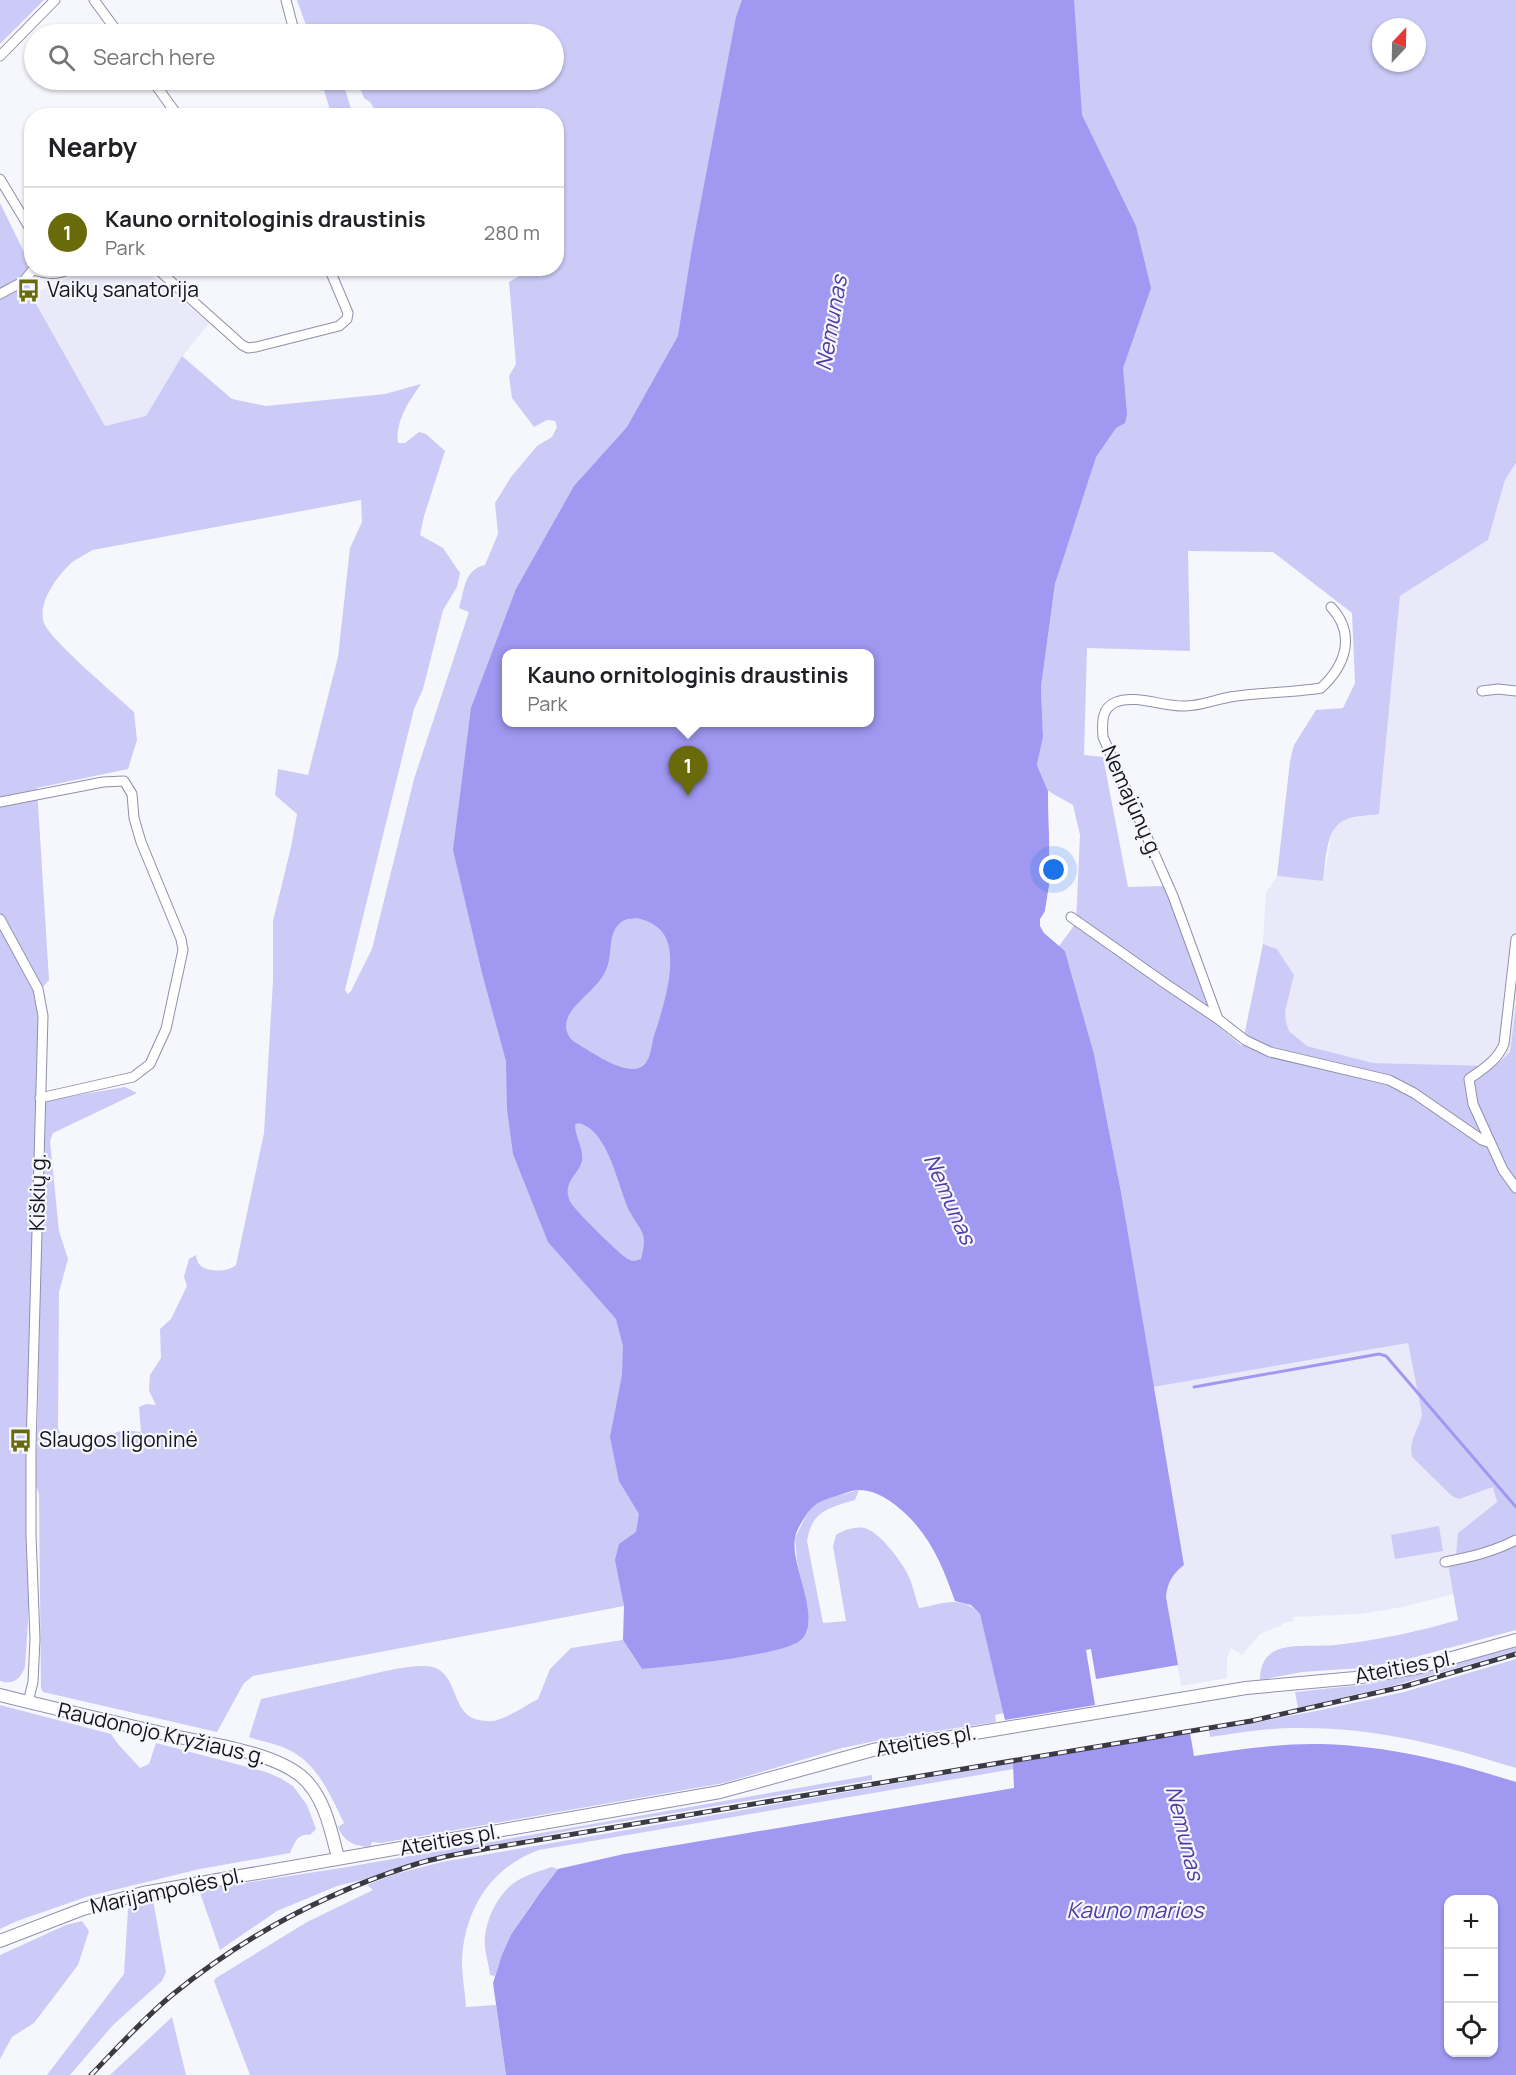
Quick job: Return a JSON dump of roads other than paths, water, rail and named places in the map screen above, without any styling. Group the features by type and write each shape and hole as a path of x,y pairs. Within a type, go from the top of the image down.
{"main road":[{"name":"Ateities pl.","path":"338,1858 720,1792 873,1750 1246,1688 1355,1678 1416,1668 1516,1641"},
{"name":"Raudonojo Kryžiaus g.","path":"0,1695 224,1747 280,1763 301,1776 314,1792 332,1833 338,1858"},
{"name":"Marijampolės pl.","path":"0,1941 47,1921 116,1900 338,1858"}],"street":[{"path":"31,24 55,0"},
{"path":"94,0 112,24"},
{"path":"286,0 292,24"},
{"path":"0,56 24,32"},
{"path":"159,90 172,108"},
{"path":"0,179 24,219"},
{"path":"0,294 24,281 28,276"},
{"path":"165,276 248,348 339,326 343,323 348,313 332,276"},
{"name":"Nemajūnų g.","path":"1218,1018 1173,896 1103,737 1102,720 1109,706 1117,701 1128,699 1185,706 1208,704 1228,698 1321,688 1332,678 1341,664 1345,651 1340,617 1331,607"},
{"path":"1482,691 1498,688 1516,691"},
{"path":"0,802 103,782 124,781 132,794 134,818 141,842 181,939 183,950 166,1029 150,1064 133,1077 40,1098"},
{"path":"1071,917 1218,1018 1245,1040 1270,1052 1371,1075 1401,1086 1482,1140 1491,1143"},
{"name":"Kiškių g.","path":"0,919 38,989 42,1002 31,1448 35,1648 33,1682 28,1702"},
{"path":"1516,939 1504,1044 1494,1061 1469,1079 1473,1104 1503,1170 1516,1188"},
{"path":"1445,1562 1502,1548 1516,1540"}],"water":[{"name":"Nemunas","path":"742,0 1074,0 1082,115 1136,226 1151,288 1123,368 1127,414 1125,423 1116,428 1096,457 1055,584 1041,687 1043,737 1037,765 1048,791 1050,880 1040,926 1044,933 1065,951 1094,1054 1121,1192 1184,1565 1171,1579 1166,1597 1178,1665 1096,1679 1091,1649 1086,1650 1095,1705 1005,1720 980,1614 971,1605 955,1601 937,1557 910,1518 880,1495 859,1490 816,1504 810,1509 796,1533 795,1549 809,1618 807,1630 802,1639 792,1645 752,1655 642,1669 623,1640 624,1606 615,1560 619,1544 636,1532 639,1514 619,1481 610,1437 622,1375 623,1346 616,1319 548,1242 513,1154 507,1109 506,1061 482,973 453,850 471,708 516,589 574,486 627,427 678,336 692,248 736,17","holes":["637,918 658,927 666,938 670,974 650,1054 643,1066 632,1069 606,1061 576,1043 569,1036 566,1027 569,1014 597,984 606,970 616,928 624,920","578,1123 589,1128 605,1147 630,1212 643,1235 644,1246 641,1259 633,1261 623,1256 570,1201 568,1185 582,1161 575,1125"]},
{"name":"Kauno marios","path":"1190,1733 1194,1756 1258,1747 1347,1745 1421,1756 1516,1782 1516,2075 506,2075 493,1983 511,1935 558,1869 624,1854 1014,1788 1013,1763"}],"waterway":[{"path":"1194,1387 1379,1354 1386,1356 1516,1507"}],"railway":[{"path":"91,2075 161,2004 227,1954 315,1904 378,1877 420,1863 490,1848 1251,1721 1406,1686 1516,1654"}],"place":[{"name":"Vaikų sanatorija","path":"29,290"},
{"name":"Kauno ornitologinis draustinis","path":"688,796"},
{"name":"Slaugos ligoninė","path":"21,1440"}]}
